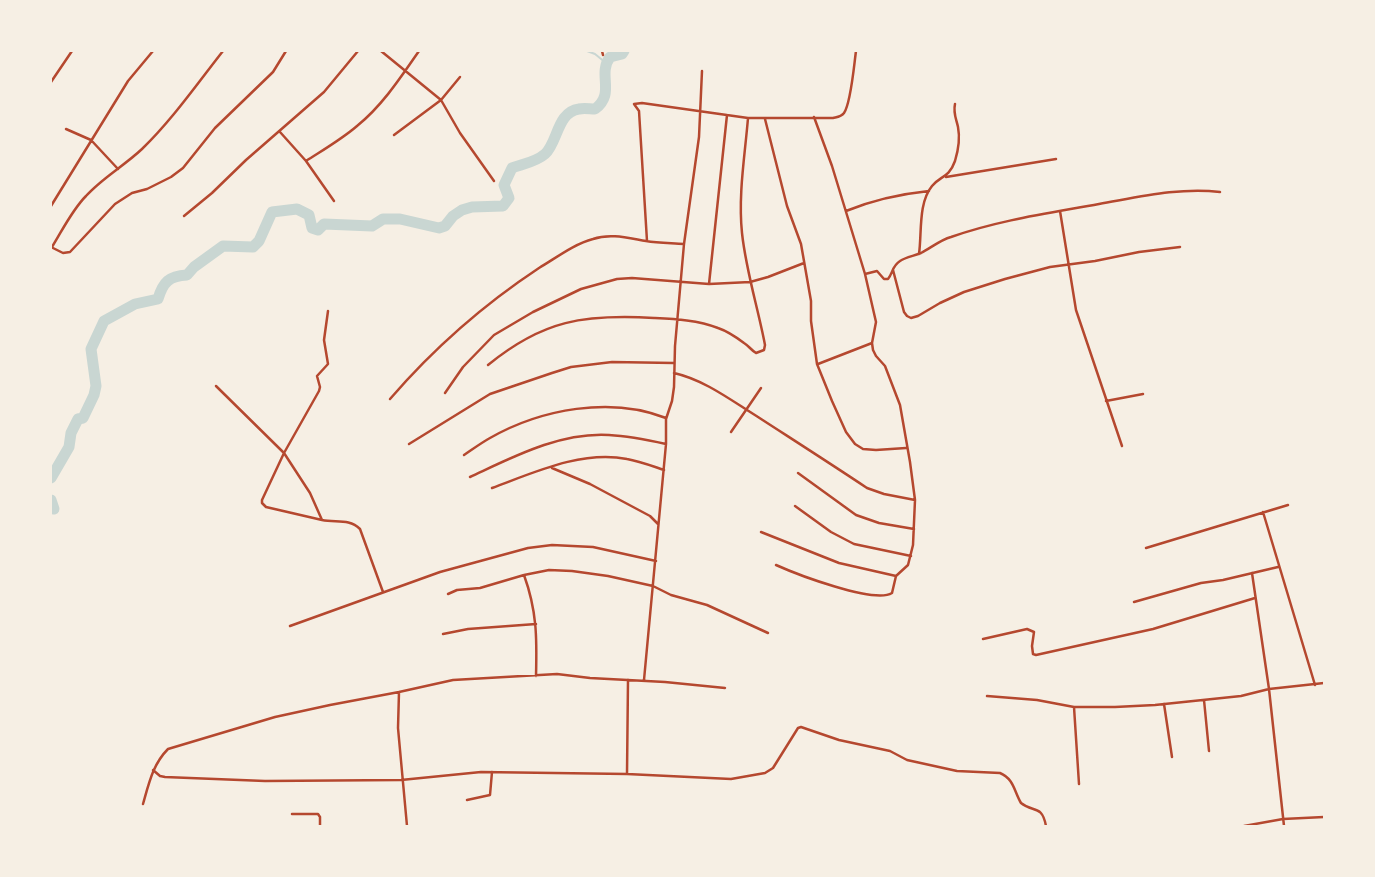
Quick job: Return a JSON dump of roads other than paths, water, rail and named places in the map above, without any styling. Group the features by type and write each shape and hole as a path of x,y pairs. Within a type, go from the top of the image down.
{"street":[{"path":"51,82 72,51"},
{"path":"51,206 128,81 153,51"},
{"path":"223,51 180,105 142,148 118,169 104,178 84,197 51,247 63,253 70,252 115,204 132,193 147,189 171,177 184,168 215,128 273,72 286,51"},
{"path":"184,216 324,92 358,51"},
{"path":"381,51 441,100 460,133 494,181"},
{"path":"306,161 356,128 405,72 419,51"},
{"path":"647,241 639,111 634,104 642,103 765,119 833,118 842,116 856,51"},
{"path":"644,680 664,470 666,419 672,401 680,282 700,112 702,72"},
{"path":"394,135 441,100 460,77"},
{"path":"918,254 922,208 932,185 944,178 955,161 958,126 954,110 955,104"},
{"path":"709,284 726,115"},
{"path":"776,565 799,575 841,588 883,597 892,593 896,576 908,564 911,556 914,529 915,500 900,406 886,366 876,356 872,343 876,322 865,274 814,117"},
{"path":"488,365 525,338 563,323 611,316 677,319 717,327 746,344 756,353 764,350 765,345 750,282 742,232 742,203 748,118"},
{"path":"765,119 787,206 802,244 811,301 811,321 817,364 842,424 855,444 864,448 876,450 907,448"},
{"path":"66,129 91,140 118,169"},
{"path":"280,132 306,161 334,201"},
{"path":"944,178 1056,159"},
{"path":"865,274 877,271 884,279 888,279 898,262 918,254 942,240 973,230 1060,211 1189,190 1220,192"},
{"path":"846,211 867,202 909,193 929,191"},
{"path":"1060,211 1076,310 1122,446"},
{"path":"390,399 411,374 486,306 558,256 592,239 611,236 684,244"},
{"path":"893,269 904,312 912,318 964,292 1005,279 1067,263 1180,247"},
{"path":"445,393 463,367 494,335 533,312 581,289 617,279 632,278 709,284 750,282 804,263"},
{"path":"328,311 324,340 328,364 319,373 319,391 284,452 262,503 266,507 331,522 348,521 353,523 360,529 383,592"},
{"path":"817,364 872,343"},
{"path":"408,444 490,394 552,372 571,367 612,362 674,363"},
{"path":"674,373 700,382 747,410 867,488 884,494 915,500"},
{"path":"216,386 284,452 310,493 322,520"},
{"path":"731,432 761,388"},
{"path":"1106,401 1143,394"},
{"path":"464,455 491,437 531,420 578,408 616,407 650,412 666,419"},
{"path":"470,477 520,453 546,444 581,436 608,434 652,440 666,444"},
{"path":"492,488 550,467 591,458 612,457 627,459 664,470"},
{"path":"550,467 590,484 650,516 658,524"},
{"path":"798,473 856,515 879,523 914,529"},
{"path":"1146,548 1244,520 1288,505"},
{"path":"794,506 831,532 854,544 911,556"},
{"path":"1263,512 1315,685"},
{"path":"761,532 839,563 896,576"},
{"path":"290,626 440,572 528,548 552,545 593,547 656,562"},
{"path":"1134,602 1201,583 1278,567"},
{"path":"448,594 457,590 480,588 549,570 572,571 608,576 653,586 671,595 708,605 768,633"},
{"path":"1252,573 1269,689 1284,826"},
{"path":"524,575 532,598 536,624 536,676"},
{"path":"983,639 1031,629 1034,632 1033,654 1036,655 1153,629 1255,598"},
{"path":"443,634 468,629 536,624"},
{"path":"143,804 153,770 161,756 168,749 175,746 275,717 453,680 568,675 725,688"},
{"path":"627,774 628,680"},
{"path":"987,696 1037,700 1074,706 1115,708 1241,696 1269,689 1324,683"},
{"path":"399,692 398,728 407,826"},
{"path":"1204,700 1209,751"},
{"path":"1164,704 1172,757"},
{"path":"1074,706 1079,784"},
{"path":"153,770 165,778 265,781 404,779 444,774 492,772 627,774 731,779 765,773 777,764 795,733 801,727 839,740 890,751 907,760 957,772 1000,773 1005,775 1015,788 1021,803 1041,812 1046,826"},
{"path":"467,800 490,795 492,772"},
{"path":"292,814 318,814 320,826"},
{"path":"1244,826 1283,819 1324,817"}],"waterway":[{"path":"587,51 595,54 606,63"},
{"path":"51,478 69,447 71,433 78,419 83,418 94,395 96,386 91,349 104,321 135,304 158,299 162,288 168,281 187,275 194,267 223,246 253,247 259,241 272,212 297,209 309,215 312,228 318,230 324,224 372,226 383,219 400,219 439,228 445,226 453,216 462,210 472,207 503,206 509,198 504,185 512,168 534,161 545,154 553,142 562,121 572,111 595,109 601,103 606,90 606,64 610,57 622,54 624,51"},
{"path":"51,500 54,509"}]}
